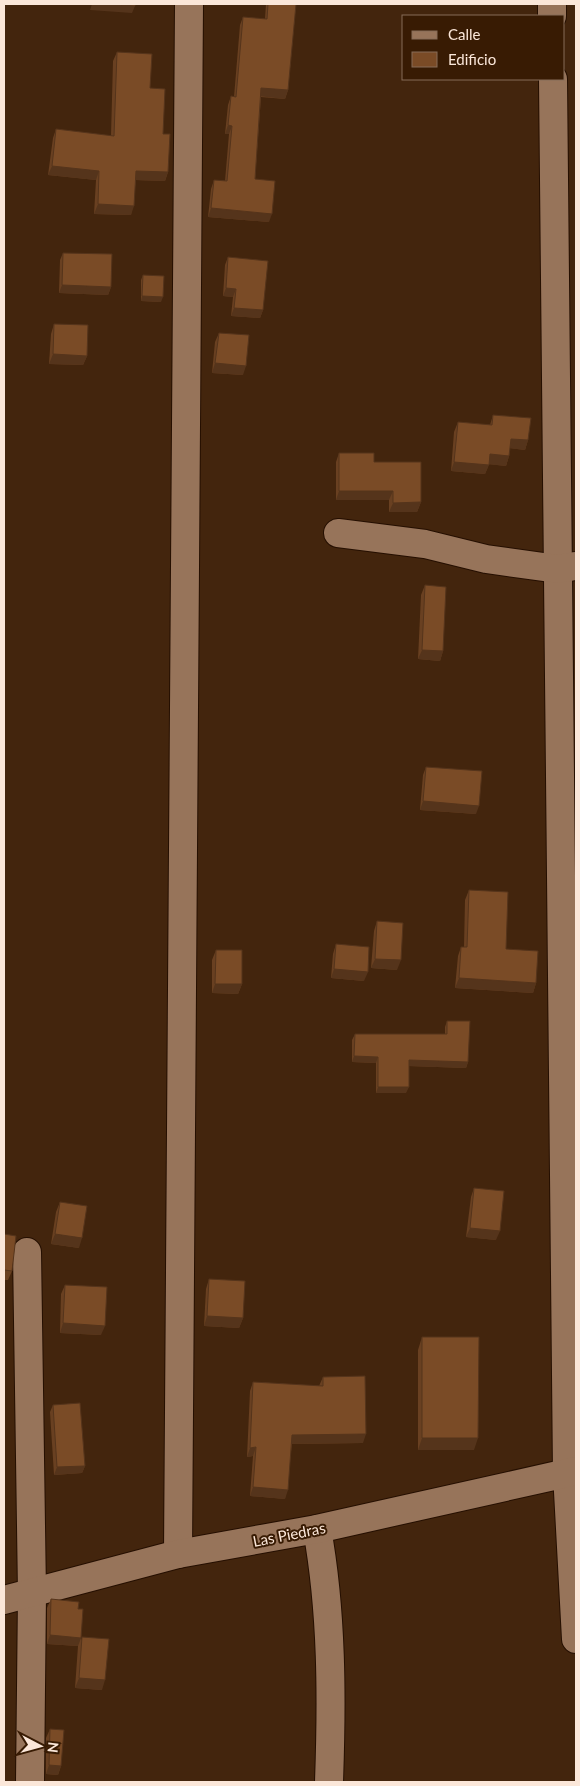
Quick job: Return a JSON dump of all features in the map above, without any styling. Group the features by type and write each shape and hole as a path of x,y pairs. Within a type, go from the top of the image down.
{"street":[{"path":"178,1554 189,4"},
{"path":"553,80 567,567 572,1472 576,1639"},
{"path":"338,534 425,544 486,559 567,567"},
{"path":"27,1252 32,1594 30,1782"},
{"name":"Las Piedras","path":"4,1600 178,1554 318,1529 572,1472"},
{"path":"318,1529 328,1613 329,1782"}],"building":[{"path":"108,4 135,4 135,6"},
{"path":"268,4 296,4 288,90 261,88 255,179 275,181 272,214 211,208 214,180 227,181 232,126 228,125 231,96 236,97 243,17 267,19"},
{"path":"117,52 152,54 150,88 165,89 163,134 170,134 168,172 136,171 134,206 98,204 99,171 52,166 56,129 114,136"},
{"path":"63,253 112,254 111,287 62,285"},
{"path":"228,257 268,261 263,310 234,308 236,289 226,288"},
{"path":"143,275 164,276 163,297 142,296"},
{"path":"54,324 88,325 87,356 53,354"},
{"path":"219,333 249,335 246,366 215,363"},
{"path":"493,415 531,418 528,440 511,439 509,456 490,454 489,465 454,462 458,422 492,425"},
{"path":"339,453 374,453 374,462 421,462 421,502 393,503 393,491 339,491"},
{"path":"425,585 446,587 443,651 422,650"},
{"path":"426,767 482,771 479,806 423,801"},
{"path":"469,890 508,892 506,949 538,951 536,983 459,978 461,947 467,947"},
{"path":"377,921 403,923 401,960 375,959"},
{"path":"336,944 369,947 368,972 334,969"},
{"path":"216,950 242,950 242,984 215,984"},
{"path":"447,1021 470,1021 468,1062 409,1060 409,1087 378,1087 378,1057 354,1056 355,1034 447,1034"},
{"path":"474,1188 504,1191 500,1231 470,1228"},
{"path":"60,1202 87,1206 82,1238 55,1234"},
{"path":"4,1234 16,1236 12,1271 4,1270"},
{"path":"209,1279 245,1281 243,1318 207,1316"},
{"path":"65,1285 107,1287 105,1326 63,1323"},
{"path":"422,1337 479,1337 478,1438 422,1438"},
{"path":"365,1376 366,1434 292,1435 288,1490 253,1487 256,1447 250,1448 253,1382 323,1386 323,1377"},
{"path":"80,1403 85,1466 57,1467 53,1405"},
{"path":"51,1599 79,1602 78,1609 83,1609 81,1638 50,1635"},
{"path":"82,1637 109,1639 105,1680 79,1678"},
{"path":"50,1729 64,1730 61,1766 49,1765"}]}
